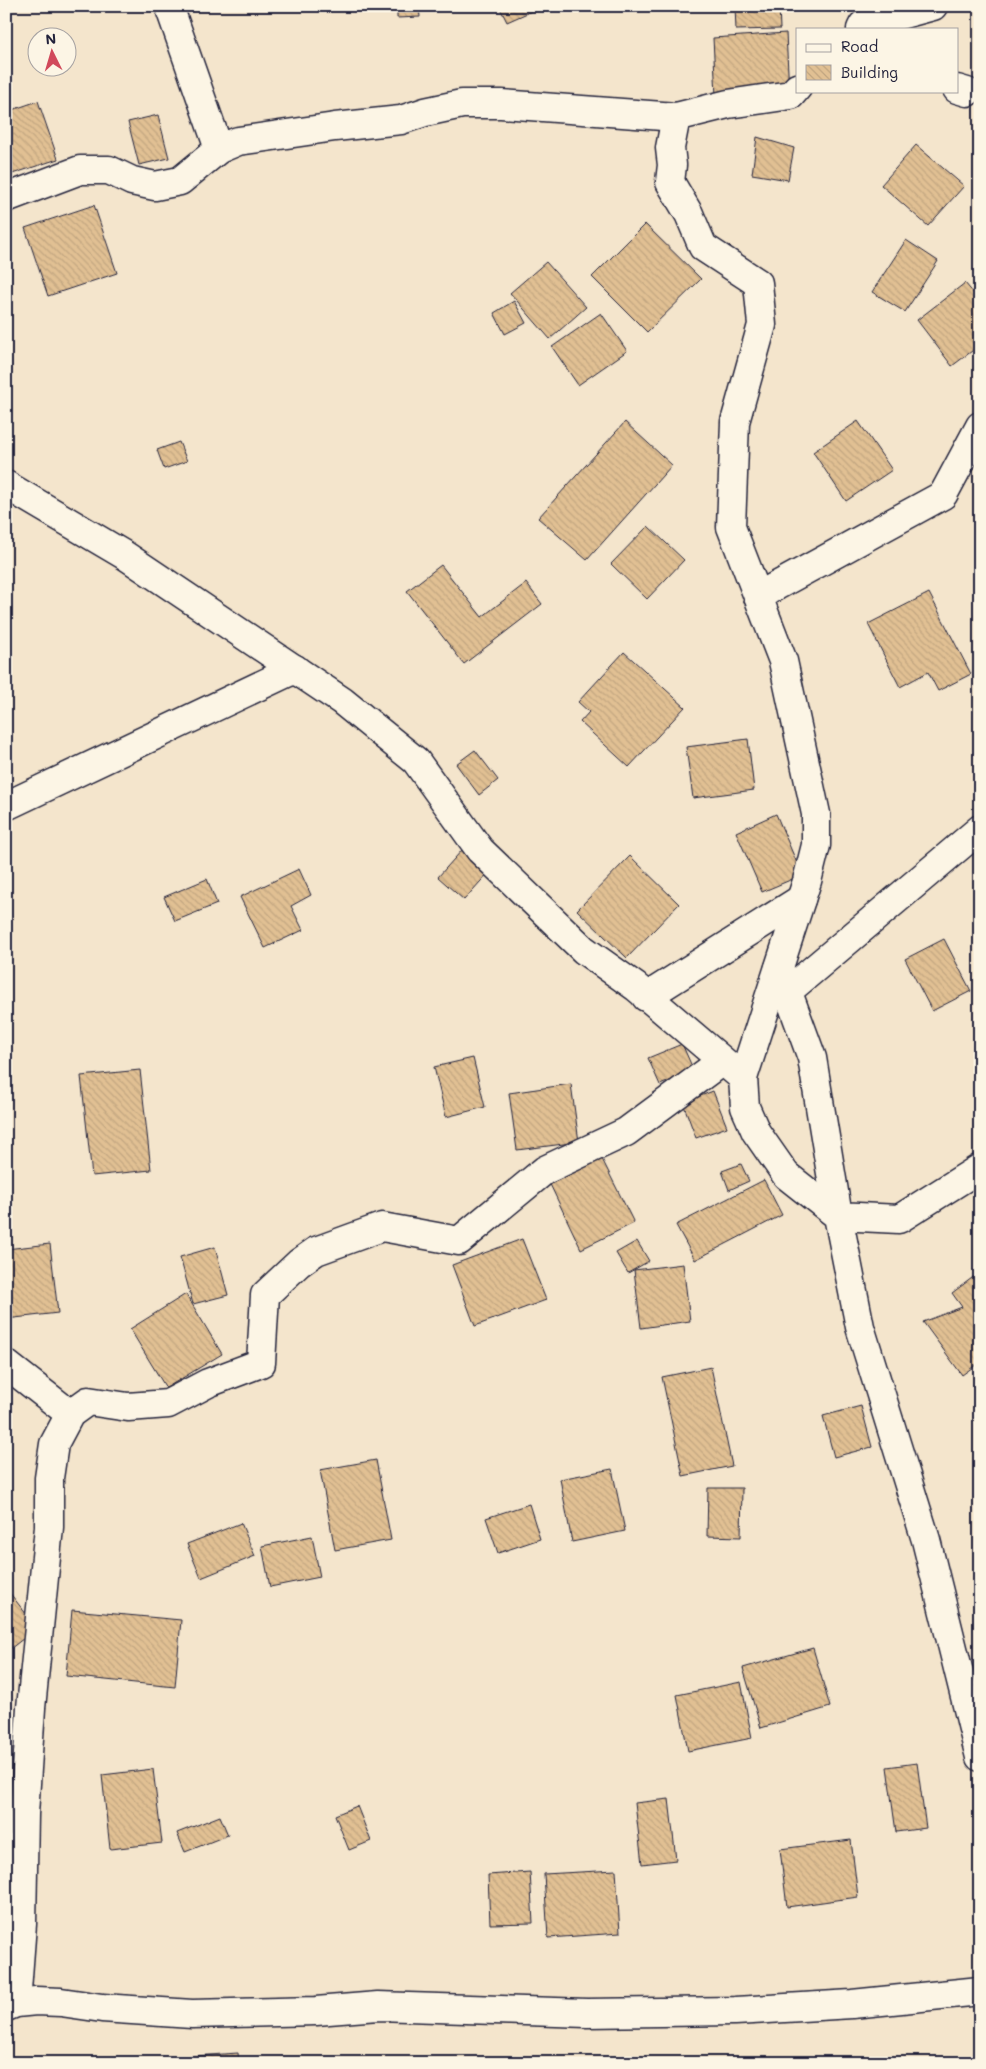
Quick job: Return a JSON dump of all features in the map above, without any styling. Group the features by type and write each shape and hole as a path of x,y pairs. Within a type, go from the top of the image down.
{"street":[{"path":"169,6 219,149"},
{"path":"862,28 864,25 933,6"},
{"path":"6,198 80,170 109,170 132,181 155,186 180,181 219,149 238,141 335,127 402,120 425,112 462,104 500,104 676,117 728,104 791,95 796,89"},
{"path":"676,117 670,148 672,166 670,182 689,214 703,247 758,283 762,325 734,422 732,527 783,661 816,814 816,845 801,899 784,979 743,1078 744,1107 756,1132 786,1175 838,1216 899,1219 980,1168"},
{"path":"758,596 943,495 980,426"},
{"path":"6,485 126,556 342,701 416,761 480,850 584,950 636,987 743,1078"},
{"path":"6,806 295,669"},
{"path":"784,979 980,829"},
{"path":"646,997 801,899"},
{"path":"784,979 812,1058 838,1216 860,1327 926,1540 980,1757"},
{"path":"722,1061 626,1132 545,1170 459,1241 382,1227 316,1251 299,1263 265,1295 262,1363 208,1383 168,1404 128,1407 88,1401 70,1414 54,1444 49,1478 49,1527 31,1708 24,1814 22,1924 11,2005 61,2002 102,2008 192,2014 316,2011 378,2006 587,2013 735,2011 852,2004 980,1991"},
{"path":"6,1364 70,1414"}],"building":[{"path":"397,6 419,6 420,17 397,18"},
{"path":"499,6 543,6 507,22"},
{"path":"735,6 779,6 780,29 736,30"},
{"path":"786,33 789,92 716,96 713,38"},
{"path":"38,101 58,159 6,176 6,112"},
{"path":"158,115 169,158 139,165 128,122"},
{"path":"757,137 794,148 788,180 752,174"},
{"path":"916,145 964,186 928,226 881,185"},
{"path":"94,205 117,273 48,296 25,228"},
{"path":"645,224 701,279 647,332 592,277"},
{"path":"906,240 938,261 905,312 872,292"},
{"path":"546,262 586,307 550,339 510,293"},
{"path":"965,283 980,301 980,345 952,366 917,320"},
{"path":"514,301 526,323 505,334 494,313"},
{"path":"601,313 627,351 578,385 552,347"},
{"path":"858,421 892,470 846,501 813,452"},
{"path":"625,422 672,465 587,560 538,518"},
{"path":"179,442 187,461 164,469 157,450"},
{"path":"648,526 684,560 647,599 611,564"},
{"path":"441,565 482,617 526,583 542,604 464,664 407,591"},
{"path":"929,593 971,674 938,691 928,672 900,687 868,624"},
{"path":"624,652 685,707 629,767 580,722 589,712 578,702"},
{"path":"748,739 754,790 693,798 686,747"},
{"path":"475,750 498,780 479,795 456,764"},
{"path":"776,814 802,875 762,892 736,832"},
{"path":"463,849 489,872 464,900 438,877"},
{"path":"630,856 679,904 627,958 577,910"},
{"path":"299,869 311,895 291,906 303,930 265,948 240,897"},
{"path":"207,879 217,904 175,921 164,897"},
{"path":"944,939 971,991 932,1011 905,959"},
{"path":"682,1044 694,1071 660,1085 648,1058"},
{"path":"473,1058 485,1107 446,1117 434,1067"},
{"path":"140,1070 151,1170 92,1176 81,1076"},
{"path":"571,1084 579,1142 517,1150 509,1093"},
{"path":"713,1091 727,1127 696,1138 683,1103"},
{"path":"599,1153 634,1223 581,1249 547,1178"},
{"path":"741,1164 749,1181 729,1190 722,1171"},
{"path":"764,1180 782,1215 695,1260 676,1225"},
{"path":"522,1239 546,1300 475,1326 452,1265"},
{"path":"637,1241 649,1261 628,1273 616,1253"},
{"path":"50,1244 58,1313 6,1319 6,1249"},
{"path":"215,1247 228,1295 193,1304 180,1257"},
{"path":"683,1264 690,1321 641,1328 634,1270"},
{"path":"980,1272 980,1362 962,1375 923,1322 962,1307 952,1293"},
{"path":"186,1294 222,1354 166,1388 130,1329"},
{"path":"711,1367 732,1466 683,1476 662,1377"},
{"path":"861,1406 872,1447 834,1457 823,1416"},
{"path":"376,1460 391,1540 335,1550 320,1470"},
{"path":"612,1469 625,1531 572,1542 560,1479"},
{"path":"708,1488 742,1488 741,1537 707,1536"},
{"path":"529,1504 540,1539 498,1553 486,1518"},
{"path":"241,1523 255,1556 201,1578 187,1544"},
{"path":"312,1536 320,1577 270,1587 262,1546"},
{"path":"9,1592 37,1628 6,1652 6,1595"},
{"path":"72,1610 181,1620 175,1687 66,1676"},
{"path":"813,1648 830,1707 761,1728 743,1668"},
{"path":"741,1682 752,1738 688,1751 677,1695"},
{"path":"917,1763 926,1828 896,1832 887,1767"},
{"path":"153,1769 162,1843 110,1849 102,1775"},
{"path":"669,1799 676,1860 642,1864 635,1803"},
{"path":"357,1806 371,1841 349,1850 335,1815"},
{"path":"220,1816 228,1835 185,1852 177,1833"},
{"path":"6,1836 11,1836 18,1892 6,1894"},
{"path":"851,1840 858,1897 787,1907 780,1849"},
{"path":"616,1870 620,1933 548,1938 544,1874"},
{"path":"530,1872 533,1923 490,1924 488,1875"},
{"path":"238,2053 239,2063 180,2063 180,2057"}]}
